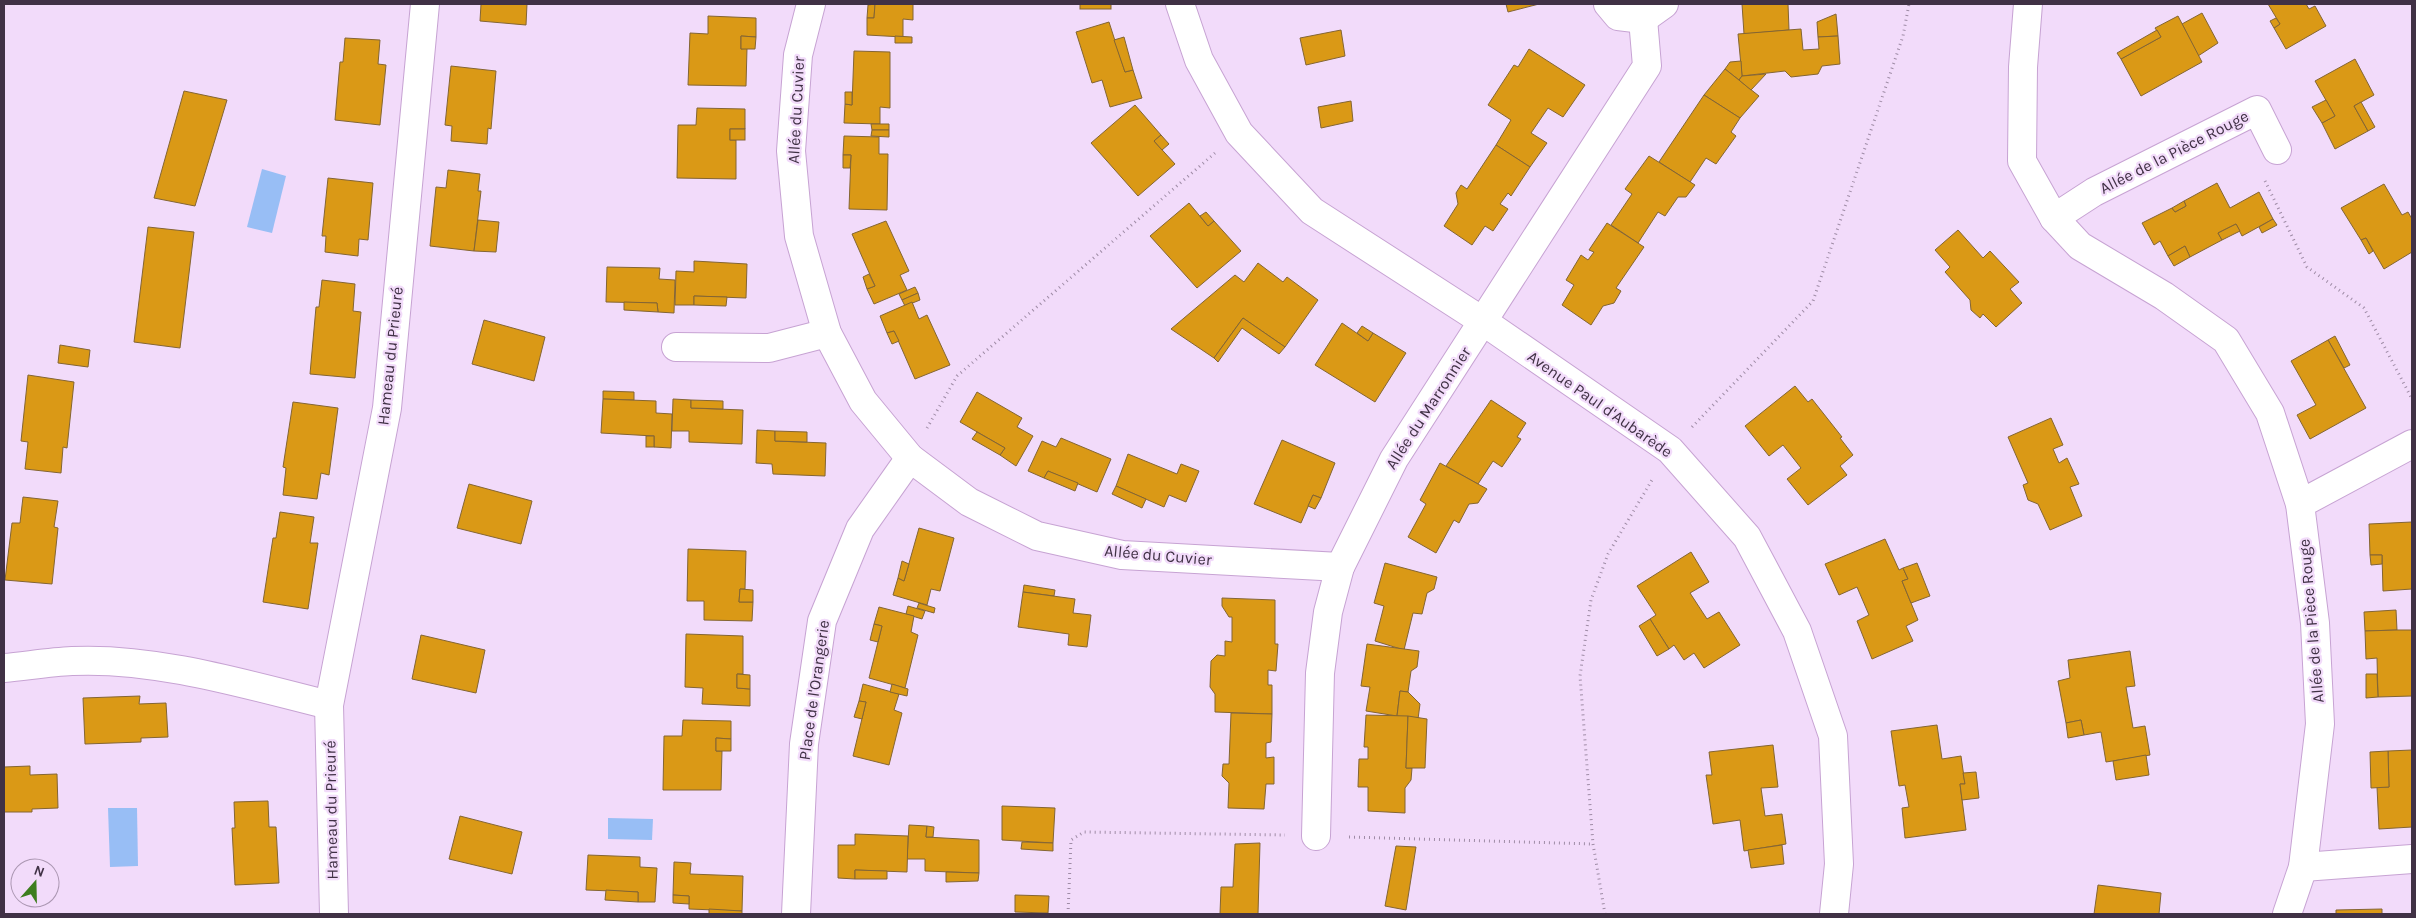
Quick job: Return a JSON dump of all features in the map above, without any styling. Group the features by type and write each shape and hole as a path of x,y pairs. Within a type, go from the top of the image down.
{"street":[{"name":"Hameau du Prieuré","path":"334,914 329,705 386,408 425,4"},
{"name":"Allée du Cuvier","path":"811,4 798,55 791,151 799,236 827,333 863,401 910,458 969,502 1037,536 1122,555 1340,567"},
{"name":"Avenue Paul d'Aubarède","path":"1180,4 1198,60 1239,134 1312,211 1484,322 1670,450 1747,537 1800,640 1833,736 1839,864 1834,914"},
{"path":"1608,4 1618,16 1653,12"},
{"name":"Allée de la Pièce Rouge","path":"2028,4 2023,67 2022,160 2054,218 2080,246 2164,296 2226,340 2270,413 2300,504 2315,623 2320,724 2303,867 2287,914"},
{"name":"Allée du Marronnier","path":"1316,836 1320,673 1328,612 1340,567 1394,459 1484,322 1647,66 1653,12"},
{"name":"Allée de la Pièce Rouge","path":"2054,218 2094,192 2257,110 2277,150"},
{"path":"676,347 769,348 827,333"},
{"path":"2300,504 2412,444"},
{"name":"Place de l'Orangerie","path":"796,914 804,744 822,621 860,529 910,458"},
{"path":"4,668 73,661 123,663 192,671 329,705"},
{"path":"2303,867 2412,859"}],"path":[{"path":"1605,914 1593,844 1580,676 1590,600 1608,554 1670,450 1813,301 1903,36 1909,4"},
{"path":"910,458 957,376 1239,134"},
{"path":"2277,150 2265,182 2307,267 2364,308 2412,399"}],"water":[{"path":"262,169 286,176 272,233 247,227"},
{"path":"108,808 137,808 138,866 110,867"},
{"path":"608,818 653,819 652,840 608,839"}],"building":[{"path":"481,4 527,4 526,25 480,21"},
{"path":"875,4 874,18 867,18 868,5"},
{"path":"875,4 913,4 913,20 903,19 903,37 867,35 867,18 874,18"},
{"path":"1080,4 1111,4 1111,9 1080,9"},
{"path":"1506,4 1539,4 1508,12"},
{"path":"1742,4 1788,4 1789,30 1744,34"},
{"path":"2268,4 2306,4 2309,9 2315,6 2326,26 2286,49 2274,28 2280,24"},
{"path":"2202,13 2218,43 2198,56 2182,24"},
{"path":"1836,14 1838,36 1818,37 1817,22"},
{"path":"708,16 756,18 756,37 741,36 741,49 747,48 746,86 688,85 690,33 708,34"},
{"path":"2178,16 2202,62 2141,96 2121,59 2161,37 2155,28"},
{"path":"2276,18 2280,24 2274,28 2270,21"},
{"path":"1109,22 1125,72 1133,70 1142,98 1110,107 1102,80 1092,83 1076,32"},
{"path":"1801,29 1803,50 1819,49 1818,37 1838,36 1840,64 1822,66 1818,74 1791,77 1785,71 1742,76 1738,34"},
{"path":"1341,30 1345,56 1306,65 1300,38"},
{"path":"2157,30 2161,37 2121,59 2117,53"},
{"path":"741,36 756,37 755,49 741,49"},
{"path":"895,36 912,37 912,43 895,43"},
{"path":"1124,37 1133,70 1125,72 1114,40"},
{"path":"345,38 380,40 378,64 386,65 380,125 335,120 340,62 343,62"},
{"path":"1529,49 1585,85 1563,117 1548,108 1531,133 1547,143 1530,167 1496,145 1511,120 1488,105 1514,65 1518,67"},
{"path":"854,51 890,52 890,108 880,107 880,124 844,123 845,104 852,105"},
{"path":"2355,59 2374,95 2354,106 2368,131 2335,149 2322,123 2335,116 2315,81"},
{"path":"1741,61 1742,76 1739,80 1725,69 1730,62"},
{"path":"451,66 496,71 491,129 488,128 487,144 451,141 452,126 445,125"},
{"path":"1725,69 1759,96 1740,118 1704,95"},
{"path":"1766,74 1751,90 1739,80 1742,76"},
{"path":"184,91 227,100 195,206 154,198"},
{"path":"845,92 852,92 852,105 845,104"},
{"path":"1704,95 1740,118 1731,132 1736,136 1716,164 1706,158 1690,182 1659,162"},
{"path":"2326,100 2335,116 2322,123 2312,107"},
{"path":"1351,101 1353,121 1321,128 1318,107"},
{"path":"2361,102 2375,127 2368,131 2354,106"},
{"path":"1135,105 1161,135 1154,141 1175,164 1138,196 1091,143"},
{"path":"697,108 745,109 745,129 730,129 730,140 736,140 736,179 677,178 678,125 696,125"},
{"path":"871,124 889,124 889,130 872,130"},
{"path":"730,129 745,129 745,140 730,140"},
{"path":"872,130 889,130 889,137 871,136"},
{"path":"1161,135 1169,144 1162,150 1154,141"},
{"path":"844,136 879,137 879,154 888,154 887,210 849,209 851,155 843,155"},
{"path":"1496,145 1530,167 1511,196 1508,193 1500,204 1508,209 1493,231 1485,226 1472,245 1444,226 1458,204 1456,193 1461,185 1467,189"},
{"path":"843,155 851,155 850,168 843,168"},
{"path":"1649,156 1695,185 1686,197 1678,197 1665,216 1658,212 1638,243 1611,225 1632,194 1625,189"},
{"path":"448,170 480,174 478,191 481,191 474,251 430,246 436,187 446,188"},
{"path":"328,178 373,183 368,240 359,239 358,256 325,252 326,236 322,236"},
{"path":"2217,183 2230,208 2259,192 2273,219 2242,236 2236,224 2218,233 2222,240 2190,257 2185,246 2168,256 2160,241 2154,245 2142,223 2172,208 2175,212 2186,206 2184,201"},
{"path":"2384,184 2402,215 2408,212 2412,219 2412,252 2384,269 2366,238 2361,240 2341,208"},
{"path":"2184,201 2186,206 2175,212 2172,208"},
{"path":"1189,203 1208,226 1214,221 1241,251 1197,288 1150,236"},
{"path":"1206,212 1214,221 1208,226 1200,216"},
{"path":"2273,219 2277,225 2262,233 2259,227"},
{"path":"478,220 499,222 496,252 474,251"},
{"path":"886,221 909,271 900,275 907,290 874,304 867,289 875,286 852,234"},
{"path":"1607,223 1644,247 1616,288 1621,291 1614,303 1603,306 1591,325 1562,305 1574,285 1566,280 1581,255 1588,260 1594,252 1589,250"},
{"path":"2236,224 2240,231 2222,240 2218,233"},
{"path":"148,227 194,232 180,348 134,342"},
{"path":"1958,230 1983,258 1990,251 2019,282 2010,289 2022,303 1996,327 1983,314 1980,318 1971,310 1970,300 1945,272 1950,267 1935,250"},
{"path":"2366,238 2373,251 2369,254 2361,240"},
{"path":"2185,246 2190,257 2174,266 2168,256"},
{"path":"694,261 747,264 746,298 694,296 694,305 675,305 676,271 694,272"},
{"path":"1258,263 1283,282 1287,277 1318,300 1285,347 1243,318 1214,358 1171,329 1235,275 1244,282"},
{"path":"607,267 660,268 659,279 675,280 674,313 658,312 657,303 606,302"},
{"path":"869,274 875,286 867,289 863,277"},
{"path":"322,280 355,284 353,311 361,312 355,378 310,374 316,307 319,307"},
{"path":"915,287 918,293 902,300 899,294"},
{"path":"918,293 920,300 905,306 902,300"},
{"path":"694,296 727,297 726,306 694,305"},
{"path":"624,302 657,303 658,312 624,310"},
{"path":"912,302 919,319 927,315 950,365 915,379 894,331 887,333 880,316"},
{"path":"1243,318 1285,347 1279,354 1242,328 1218,362 1214,358"},
{"path":"484,320 545,337 534,381 472,364"},
{"path":"1342,323 1368,341 1373,333 1406,353 1375,402 1315,365"},
{"path":"1362,326 1373,333 1368,341 1357,333"},
{"path":"894,331 899,341 892,344 887,333"},
{"path":"2335,336 2350,365 2344,368 2328,340"},
{"path":"2328,340 2366,408 2310,439 2297,415 2316,405 2291,361"},
{"path":"60,345 90,350 88,367 58,363"},
{"path":"28,375 74,382 67,448 63,447 61,473 25,469 28,442 21,441"},
{"path":"1795,386 1808,402 1812,399 1842,437 1840,438 1853,455 1840,466 1847,475 1808,505 1787,479 1801,468 1783,445 1769,456 1745,426"},
{"path":"603,391 634,392 634,400 603,399"},
{"path":"977,392 1022,418 1017,427 1033,436 1016,466 1000,455 1005,448 960,422"},
{"path":"603,399 656,401 656,413 672,414 671,448 654,447 654,436 601,433"},
{"path":"673,399 691,400 691,408 743,410 742,444 689,442 689,431 672,431"},
{"path":"691,400 723,401 723,409 691,408"},
{"path":"1491,400 1526,423 1517,437 1521,439 1502,467 1493,461 1478,484 1446,466"},
{"path":"293,402 338,408 329,475 321,473 317,499 283,495 286,468 283,467"},
{"path":"2051,418 2063,445 2053,449 2059,463 2067,458 2079,484 2070,487 2082,516 2050,530 2038,504 2028,500 2023,485 2028,483 2008,437"},
{"path":"757,430 775,431 775,441 826,443 825,476 773,474 772,464 756,463"},
{"path":"775,431 807,432 807,442 775,441"},
{"path":"977,432 1005,448 1000,455 972,439"},
{"path":"646,436 654,436 654,447 646,447"},
{"path":"1061,438 1111,459 1097,492 1048,471 1044,478 1028,471 1042,441 1056,447"},
{"path":"1282,440 1335,463 1321,498 1313,495 1301,523 1254,504"},
{"path":"1128,454 1177,474 1181,464 1199,471 1186,502 1169,495 1164,507 1116,486"},
{"path":"1440,463 1487,489 1478,503 1469,504 1459,523 1454,520 1436,553 1408,537 1426,504 1420,500"},
{"path":"1048,471 1078,483 1075,491 1044,478"},
{"path":"469,484 532,501 521,544 457,528"},
{"path":"1116,486 1146,499 1142,508 1112,494"},
{"path":"1313,495 1321,498 1315,509 1308,506"},
{"path":"23,497 58,501 54,527 58,528 52,584 5,580 12,523 20,523"},
{"path":"280,512 314,517 310,543 318,543 308,609 263,602 273,538 276,538"},
{"path":"2412,522 2412,589 2383,591 2382,555 2370,555 2369,524"},
{"path":"919,528 954,538 940,591 931,589 927,605 893,595 898,578 904,581"},
{"path":"1885,539 1899,570 1903,568 1908,579 1902,581 1918,620 1906,626 1913,641 1872,659 1857,621 1869,615 1857,587 1839,595 1825,564"},
{"path":"688,549 746,551 745,589 740,589 739,602 753,602 752,621 704,620 704,601 687,601"},
{"path":"1691,552 1709,582 1690,593 1707,619 1719,612 1740,645 1704,668 1694,653 1684,660 1674,645 1669,649 1650,619 1656,615 1637,586"},
{"path":"2370,555 2382,555 2382,564 2371,565"},
{"path":"902,561 909,564 904,581 898,578"},
{"path":"1385,563 1437,577 1434,589 1427,593 1422,614 1413,613 1404,650 1375,641 1384,606 1374,603"},
{"path":"1917,563 1930,596 1911,603 1902,581 1908,579 1903,568"},
{"path":"1024,585 1055,590 1054,596 1023,592"},
{"path":"740,589 753,590 753,602 739,602"},
{"path":"1023,592 1075,599 1073,613 1091,615 1087,647 1068,645 1069,634 1018,627"},
{"path":"1222,598 1275,600 1275,644 1278,644 1276,671 1268,670 1268,685 1272,685 1272,714 1215,712 1215,694 1210,687 1211,661 1217,655 1225,656 1225,641 1232,642 1232,617 1229,617 1222,606"},
{"path":"919,603 935,608 934,613 917,608"},
{"path":"908,606 925,611 922,619 906,614"},
{"path":"879,607 914,616 911,632 918,635 905,688 869,678 882,626 874,624"},
{"path":"2396,610 2397,630 2365,631 2364,612"},
{"path":"1650,619 1669,649 1657,656 1639,626"},
{"path":"874,624 882,626 878,642 870,640"},
{"path":"2412,630 2412,696 2378,697 2377,658 2366,659 2365,631"},
{"path":"686,634 743,636 743,674 737,674 737,688 750,689 750,706 702,704 703,688 685,687"},
{"path":"421,635 485,650 476,693 412,679"},
{"path":"1367,644 1419,651 1417,667 1411,671 1408,692 1400,691 1397,716 1366,711 1370,687 1361,686"},
{"path":"2130,651 2135,686 2126,687 2133,728 2145,726 2150,755 2106,762 2101,732 2084,735 2081,720 2066,723 2058,681 2070,678 2068,660"},
{"path":"737,674 750,675 750,689 737,688"},
{"path":"2366,674 2377,674 2378,697 2366,698"},
{"path":"863,684 899,694 894,710 902,713 889,765 853,756 866,702 859,701"},
{"path":"892,684 908,689 907,696 890,692"},
{"path":"1400,691 1408,692 1420,704 1418,719 1397,716"},
{"path":"140,696 139,704 166,703 168,737 141,738 141,742 85,744 83,698"},
{"path":"859,701 866,702 862,719 854,717"},
{"path":"1231,713 1272,714 1271,742 1266,743 1266,758 1274,757 1274,784 1266,784 1264,809 1228,808 1229,783 1222,776 1223,764 1229,764"},
{"path":"1366,715 1408,716 1406,768 1412,768 1411,780 1405,788 1405,813 1368,811 1368,787 1358,787 1359,759 1368,759 1368,747 1364,747"},
{"path":"1408,716 1427,719 1425,768 1406,768"},
{"path":"683,720 731,721 731,739 716,738 716,751 722,751 721,790 663,790 664,736 682,736"},
{"path":"2081,720 2084,735 2068,738 2066,723"},
{"path":"1937,725 1942,759 1961,756 1965,784 1960,784 1966,830 1905,838 1902,808 1909,807 1905,785 1899,786 1891,731"},
{"path":"716,738 731,739 731,751 716,751"},
{"path":"1773,745 1778,787 1761,788 1765,816 1782,814 1786,844 1744,851 1740,820 1713,824 1706,775 1712,775 1709,752"},
{"path":"2412,750 2412,827 2379,829 2377,787 2389,787 2388,751"},
{"path":"2388,751 2389,787 2371,788 2370,752"},
{"path":"2146,755 2149,775 2116,780 2113,761"},
{"path":"30,766 30,775 57,774 58,808 32,809 32,812 4,812 4,767"},
{"path":"1976,772 1979,798 1962,800 1960,784 1965,784 1963,773"},
{"path":"268,801 269,827 276,827 279,883 235,885 232,828 235,828 234,802"},
{"path":"1002,806 1055,808 1053,843 1002,840"},
{"path":"460,816 522,832 512,874 449,859"},
{"path":"909,825 927,826 926,837 979,840 979,873 925,871 925,859 907,859"},
{"path":"927,826 934,827 933,837 926,837"},
{"path":"855,834 908,836 907,872 855,870 855,879 838,878 838,845 855,845"},
{"path":"1022,842 1053,843 1053,851 1021,849"},
{"path":"1260,843 1258,914 1220,914 1221,887 1233,887 1235,844"},
{"path":"1782,845 1784,864 1751,868 1748,850"},
{"path":"1396,846 1416,847 1406,910 1385,906"},
{"path":"588,855 640,857 640,867 657,868 655,902 638,902 638,892 586,890"},
{"path":"674,862 691,863 690,874 743,876 742,911 689,909 689,896 673,895"},
{"path":"855,870 887,871 887,879 855,879"},
{"path":"946,872 979,873 978,881 946,882"},
{"path":"2098,885 2161,893 2159,914 2094,914"},
{"path":"606,890 638,892 638,902 605,900"},
{"path":"673,895 689,896 689,904 673,903"},
{"path":"1015,895 1049,896 1048,913 1015,912"},
{"path":"709,909 742,911 742,914 709,914"},
{"path":"2382,909 2382,914 2336,914 2336,910"}]}
